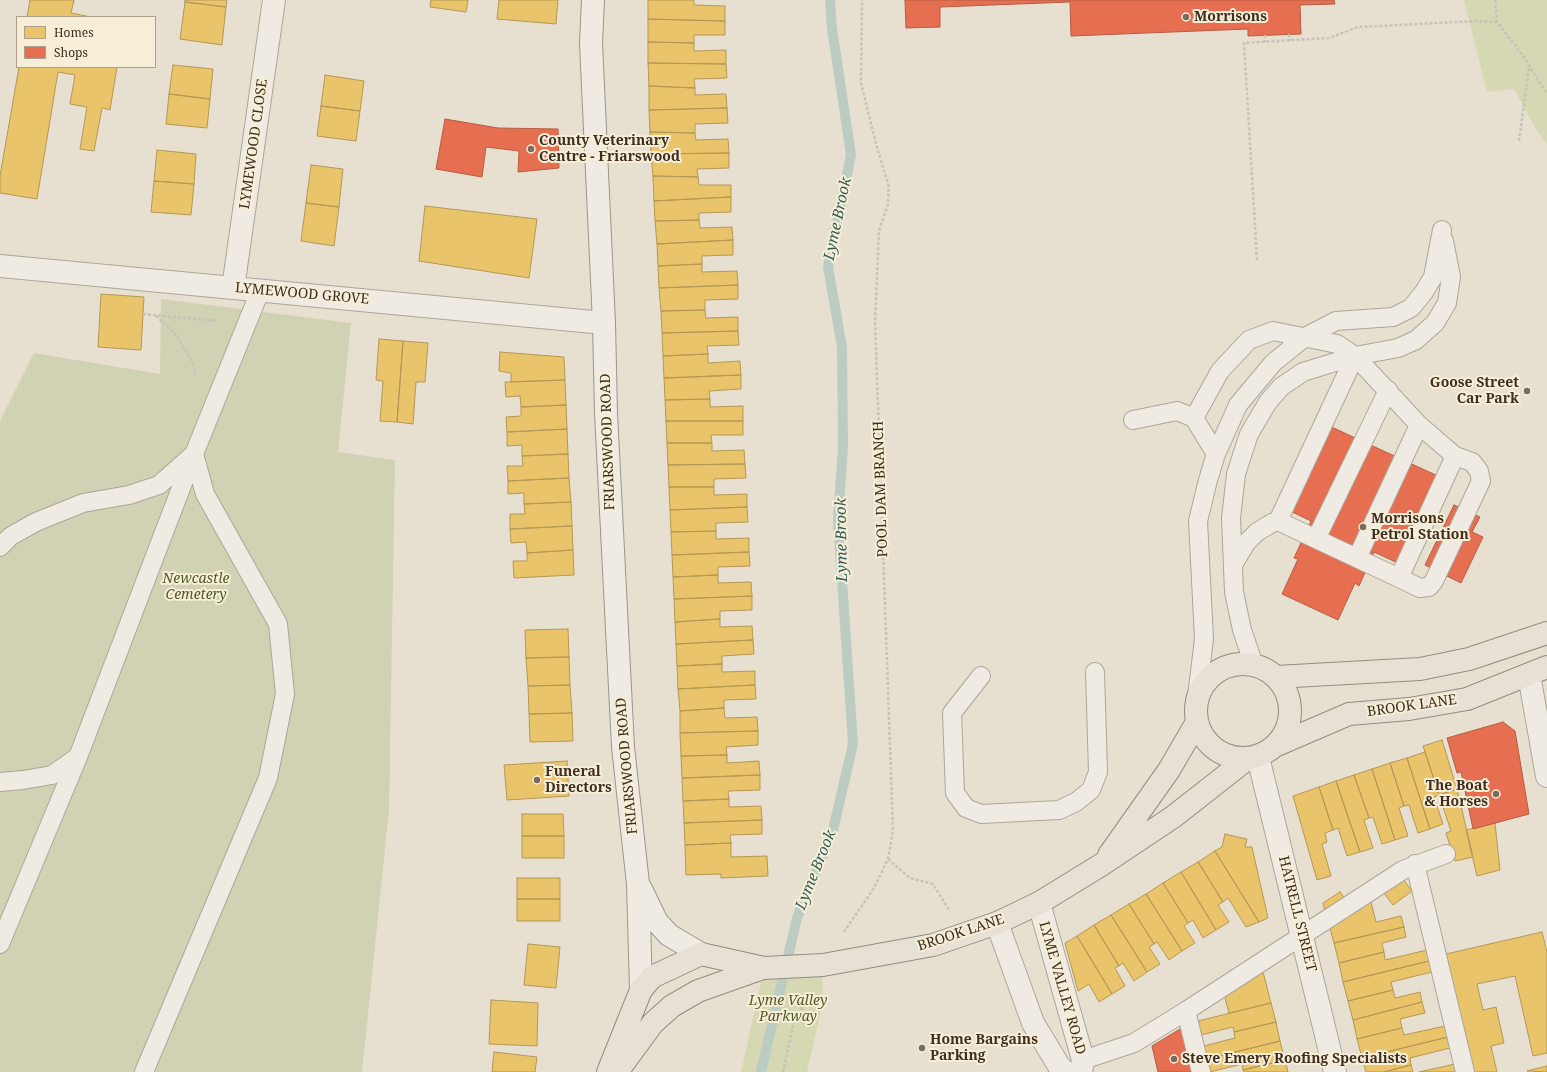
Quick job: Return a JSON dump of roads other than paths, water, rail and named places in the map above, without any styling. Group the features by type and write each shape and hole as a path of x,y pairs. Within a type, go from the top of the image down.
{"main road":[{"path":"1276,677 1420,669 1470,659 1547,633"},
{"name":"BROOK LANE","path":"1101,865 1169,770 1197,713 1204,686 1217,672 1234,665 1254,665 1276,677 1287,692 1291,711 1287,729 1277,745"},
{"name":"BROOK LANE","path":"764,968 816,965 933,945 997,923 1039,903 1101,865 1173,817 1253,758 1277,745 1349,714 1409,709 1467,699 1538,671"},
{"path":"1197,713 1203,737 1215,749 1230,757 1253,758"},
{"path":"608,1072 641,990 652,977 701,954 764,968"},
{"path":"617,1072 653,1023 672,1006 698,990 764,968"}],"street":[{"name":"LYMEWOOD CLOSE","path":"233,288 274,0"},
{"name":"FRIARSWOOD ROAD","path":"593,0 591,43 604,323 606,413 623,747 638,884 641,990"},
{"name":"LYMEWOOD GROVE","path":"0,266 604,323"},
{"path":"1538,671 1547,776"},
{"name":"HATRELL STREET","path":"1253,758 1302,936 1335,1072"},
{"name":"FRIARSWOOD ROAD","path":"638,884 657,922 665,931 669,935 701,954"},
{"name":"LYME VALLEY ROAD","path":"1039,903 1082,1066"},
{"name":"LYME VALLEY ROAD","path":"997,923 1033,1023 1059,1066 1065,1072"}],"lane":[{"path":"1197,713 1204,639 1198,521 1216,454 1238,404 1273,363 1305,337 1336,321 1392,317 1410,308 1424,292 1433,277 1442,230 1451,278 1447,303 1435,323 1416,340 1398,348 1355,356 1303,372 1281,387 1268,402 1249,434 1236,474 1232,511 1234,592 1242,630 1254,665"},
{"path":"0,944 78,757 194,454 260,291"},
{"path":"1194,418 1220,371 1249,340 1273,331 1305,337 1337,344 1355,356 1419,425 1455,456 1472,462 1479,472 1481,481 1434,581 1429,586 1420,588 1278,521 1272,522 1257,532 1246,544 1234,563"},
{"path":"1278,521 1355,356"},
{"path":"1316,538 1388,390"},
{"path":"1134,420 1177,411 1194,418 1216,454"},
{"path":"1357,558 1419,425"},
{"path":"0,547 11,536 36,522 77,506 129,495 159,485 194,454"},
{"path":"144,1072 268,778 285,694 278,624 204,494 194,454"},
{"path":"1399,578 1455,456"},
{"path":"981,676 952,713 956,793 966,808 981,814 1059,810 1076,802 1091,790 1098,772 1095,672"},
{"path":"0,782 52,775 78,757"},
{"path":"1082,1066 1134,1043 1403,870 1415,864 1446,854"},
{"path":"1415,864 1465,1072"},
{"path":"1186,1010 1202,1072"}],"waterway":[{"name":"Lyme Brook","path":"761,1072 797,918 833,830 853,744 838,520 843,447 842,347 828,267 851,155 832,28 830,0"}],"place":[{"name":"Morrisons","path":"1186,17"},
{"name":"County Veterinary Centre - Friarswood","path":"531,149"},
{"name":"Goose Street Car Park","path":"1527,391"},
{"name":"Morrisons Petrol Station","path":"1363,527"},
{"name":"Funeral Directors","path":"537,780"},
{"name":"The Boat & Horses","path":"1496,794"},
{"name":"Home Bargains Parking","path":"922,1048"},
{"name":"Steve Emery Roofing Specialists","path":"1174,1059"}],"park label":[{"name":"Newcastle Cemetery","path":"196,588"},
{"name":"Lyme Valley Parkway","path":"788,1010"}]}
